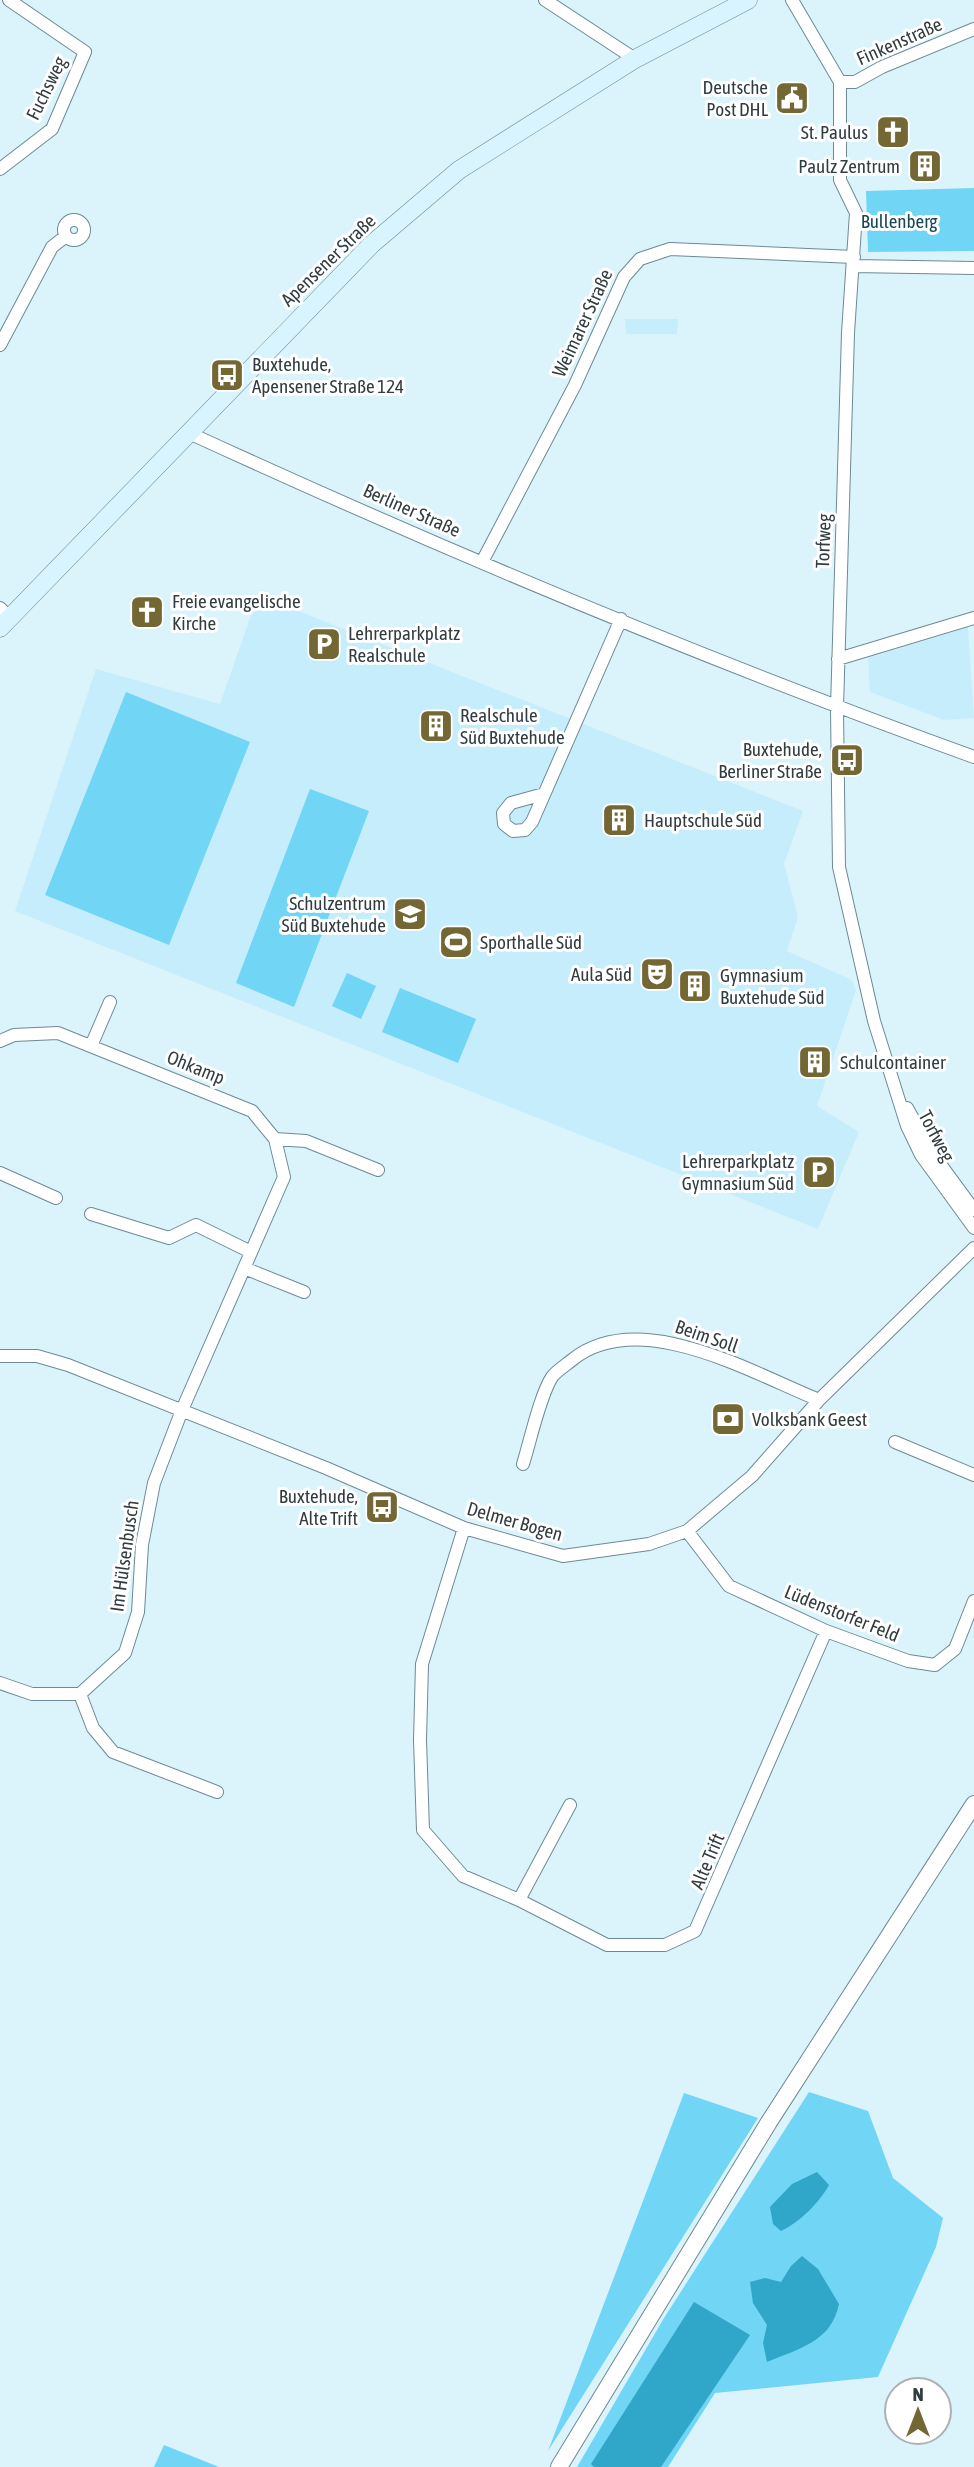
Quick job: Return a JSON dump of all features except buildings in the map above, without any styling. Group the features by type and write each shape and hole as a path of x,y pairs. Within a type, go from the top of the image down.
{"main road":[{"name":"Apensener Straße","path":"3,618 189,433 372,244 459,170 635,59 748,0"}],"street":[{"name":"Fuchsweg","path":"0,169 52,129 85,51 9,0"},
{"path":"545,0 635,59"},
{"path":"792,0 840,82"},
{"name":"Finkenstraße","path":"840,82 855,82 881,67 974,29"},
{"name":"Torfweg","path":"840,82 840,180 856,214 847,346 838,659 839,867 874,1021 907,1126 921,1155 974,1228"},
{"path":"0,345 52,247 66,236"},
{"name":"Weimarer Straße","path":"482,562 575,385 624,277 640,259 670,249 974,268"},
{"name":"Berliner Straße","path":"189,433 482,562 837,708 974,757"},
{"path":"838,659 974,618"},
{"path":"544,794 621,619"},
{"path":"91,1046 110,1002"},
{"name":"Ohkamp","path":"0,1041 14,1035 58,1033 252,1111 275,1139 284,1177 182,1410"},
{"name":"Torfweg","path":"897,1093 932,1153 974,1210"},
{"path":"275,1139 306,1141 378,1170"},
{"path":"0,1173 56,1198"},
{"path":"91,1214 169,1238 196,1225 251,1252"},
{"name":"Delmer Bogen","path":"0,1356 37,1356 68,1365 464,1528 562,1556 649,1544 687,1531 752,1476 819,1400 974,1248"},
{"path":"244,1268 304,1292"},
{"name":"Beim Soll","path":"523,1464 552,1377 582,1352 611,1343 643,1340 677,1343 819,1400"},
{"name":"Im Hülsenbusch","path":"80,1694 125,1653 138,1612 142,1545 154,1483 182,1410"},
{"path":"895,1442 974,1475"},
{"name":"Alte Trift","path":"464,1528 422,1664 420,1740 423,1829 463,1876 519,1900 607,1945 665,1945 695,1931 826,1630"},
{"name":"Lüdenstorfer Feld","path":"687,1531 729,1586 826,1630 908,1661 935,1665 954,1649 974,1601"},
{"path":"0,1683 32,1694 80,1694 93,1728 113,1752 217,1792"},
{"path":"559,2467 769,2122 974,1804"},
{"path":"519,1900 570,1805"}],"shaded area":[{"path":"625,319 678,319 677,334 626,334"},
{"name":"Schulzentrum Süd Buxtehude","path":"258,595 803,811 784,864 798,917 787,951 852,980 856,990 817,1106 859,1132 818,1229 15,911 96,669 220,704"},
{"path":"968,627 974,718 944,720 870,692 868,658"},
{"path":"817,2172 829,2185 808,2211 781,2231 773,2224 770,2207 792,2184"},
{"path":"802,2256 818,2269 839,2304 835,2317 829,2327 812,2342 767,2362 763,2343 767,2325 753,2303 750,2282 765,2278 781,2282 791,2266"},
{"path":"694,2302 750,2335 661,2467 594,2467 591,2464"}],"green space":[{"name":"Bullenberg","path":"974,188 974,251 868,252 866,191"},
{"path":"126,692 250,742 169,945 45,895"},
{"path":"310,789 369,811 294,1007 236,983"},
{"path":"347,973 376,986 361,1019 332,1006"},
{"path":"400,988 476,1019 458,1063 382,1032"},
{"path":"809,2092 868,2111 893,2178 943,2218 936,2247 878,2377 715,2393 668,2467 577,2467 664,2318"},
{"path":"684,2093 758,2118 548,2451"},
{"path":"164,2445 219,2467 154,2467"}],"place":[{"name":"Deutsche Post DHL","path":"792,98"},
{"name":"St. Paulus","path":"893,132"},
{"name":"Paulz Zentrum","path":"925,166"},
{"name":"Buxtehude, Apensener Straße 124","path":"227,375"},
{"name":"Freie evangelische Kirche","path":"147,612"},
{"name":"Lehrerparkplatz Realschule","path":"324,644"},
{"name":"Realschule Süd Buxtehude","path":"436,726"},
{"name":"Buxtehude, Berliner Straße","path":"847,760"},
{"name":"Hauptschule Süd","path":"619,820"},
{"name":"Schulzentrum Süd Buxtehude","path":"410,914"},
{"name":"Sporthalle Süd","path":"456,942"},
{"name":"Aula Süd","path":"657,974"},
{"name":"Gymnasium Buxtehude Süd","path":"695,986"},
{"name":"Schulcontainer","path":"815,1062"},
{"name":"Lehrerparkplatz Gymnasium Süd","path":"819,1172"},
{"name":"Volksbank Geest","path":"728,1419"},
{"name":"Buxtehude, Alte Trift","path":"382,1507"}]}
